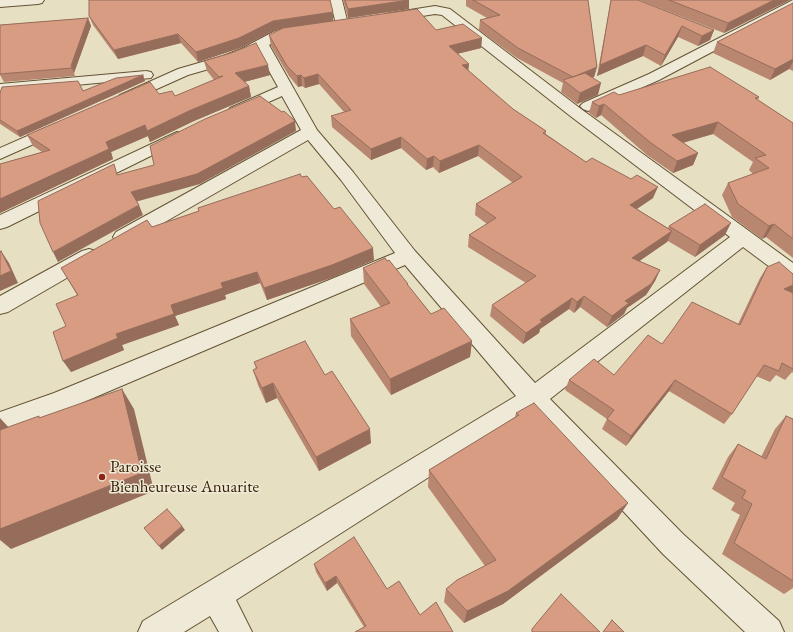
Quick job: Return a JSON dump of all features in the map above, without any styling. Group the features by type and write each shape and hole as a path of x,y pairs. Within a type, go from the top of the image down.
{"street":[{"path":"0,3 38,0"},
{"path":"336,0 350,23 434,10 446,12 575,112 793,274"},
{"path":"575,112 654,77 793,4"},
{"path":"112,104 183,72 228,59 280,34 312,28"},
{"path":"710,34 725,40"},
{"path":"261,44 310,132 347,176 408,256 533,398 673,544 768,632"},
{"path":"0,88 183,72"},
{"path":"222,116 286,89"},
{"path":"0,154 70,123"},
{"path":"0,223 194,129"},
{"path":"0,306 310,132"},
{"path":"154,632 533,398 743,237"},
{"path":"0,423 63,400 408,256"},
{"path":"216,595 236,632"}],"building":[{"path":"89,0 330,0 333,12 273,21 239,38 196,52 178,34 114,50 89,16"},
{"path":"345,0 409,0 348,9"},
{"path":"473,0 588,0 597,67 573,77 518,48 480,20 500,15"},
{"path":"611,0 638,0 714,30 702,36 682,26 665,55 646,45 600,65"},
{"path":"669,0 774,0 728,23"},
{"path":"793,3 793,59 775,69 717,42"},
{"path":"417,9 436,30 463,24 482,38 449,46 469,64 462,65 513,109 546,131 543,133 586,162 592,158 631,179 637,175 658,187 630,205 672,231 632,258 660,270 651,284 625,301 629,303 612,316 584,296 577,302 572,298 540,320 542,322 526,333 492,305 536,276 469,235 496,218 476,204 522,177 479,145 440,161 434,156 427,159 401,137 371,149 331,116 351,110 318,74 304,78 301,75 297,76 287,66 269,35 283,28"},
{"path":"88,18 71,66 72,68 0,74 0,25"},
{"path":"256,43 268,65 235,73 249,86 191,110 147,131 145,125 106,142 109,149 0,199 0,164 50,150 27,135 150,82 159,94 172,91 175,96 223,76 219,77 204,61 231,53"},
{"path":"710,67 759,97 755,98 793,123 793,239 774,224 769,226 738,204 728,183 769,168 755,158 766,155 718,122 672,135 698,153 677,161 651,143 604,104 599,106 592,102 614,92 619,95"},
{"path":"585,73 601,83 580,93 563,80"},
{"path":"143,75 17,131 0,120 0,93 2,87 78,81 83,91 116,78"},
{"path":"260,96 282,112 284,111 295,121 197,174 131,192 139,205 53,252 40,223 38,201 114,164 117,175 154,165 150,146 205,119"},
{"path":"300,174 302,177 307,176 334,209 340,207 373,248 332,265 264,288 257,272 221,283 223,288 171,305 174,314 116,334 118,338 63,361 53,332 66,326 56,304 78,295 61,268 147,220 152,227 199,211 198,208"},
{"path":"705,204 731,223 700,245 669,226"},
{"path":"1,251 11,271 0,276 0,252"},
{"path":"385,258 387,261 389,260 431,314 444,308 472,341 390,379 350,319 390,303 363,268"},
{"path":"779,262 793,274 793,285 784,289 793,293 793,369 782,363 779,371 764,365 732,414 675,380 631,436 607,419 614,410 569,380 594,359 614,375 648,335 662,344 692,302 740,325 767,267"},
{"path":"305,341 325,375 332,371 370,429 316,457 273,383 262,388 253,370 257,368 254,362"},
{"path":"122,389 142,473 0,529 0,430"},
{"path":"534,403 628,503 508,591 467,611 446,589 457,580 496,560 429,470 519,415 516,413"},
{"path":"786,416 793,419 793,581 734,543 752,504 742,498 746,491 722,477 738,444 766,459"},
{"path":"167,509 182,526 159,546 144,528"},
{"path":"354,537 387,589 399,581 420,615 436,602 453,632 355,632 366,626 336,576 325,583 314,564"},
{"path":"561,594 600,632 532,632 532,629"},
{"path":"612,620 624,632 603,632"}],"place":[{"name":"Paroisse Bienheureuse Anuarite","path":"102,477"}]}
